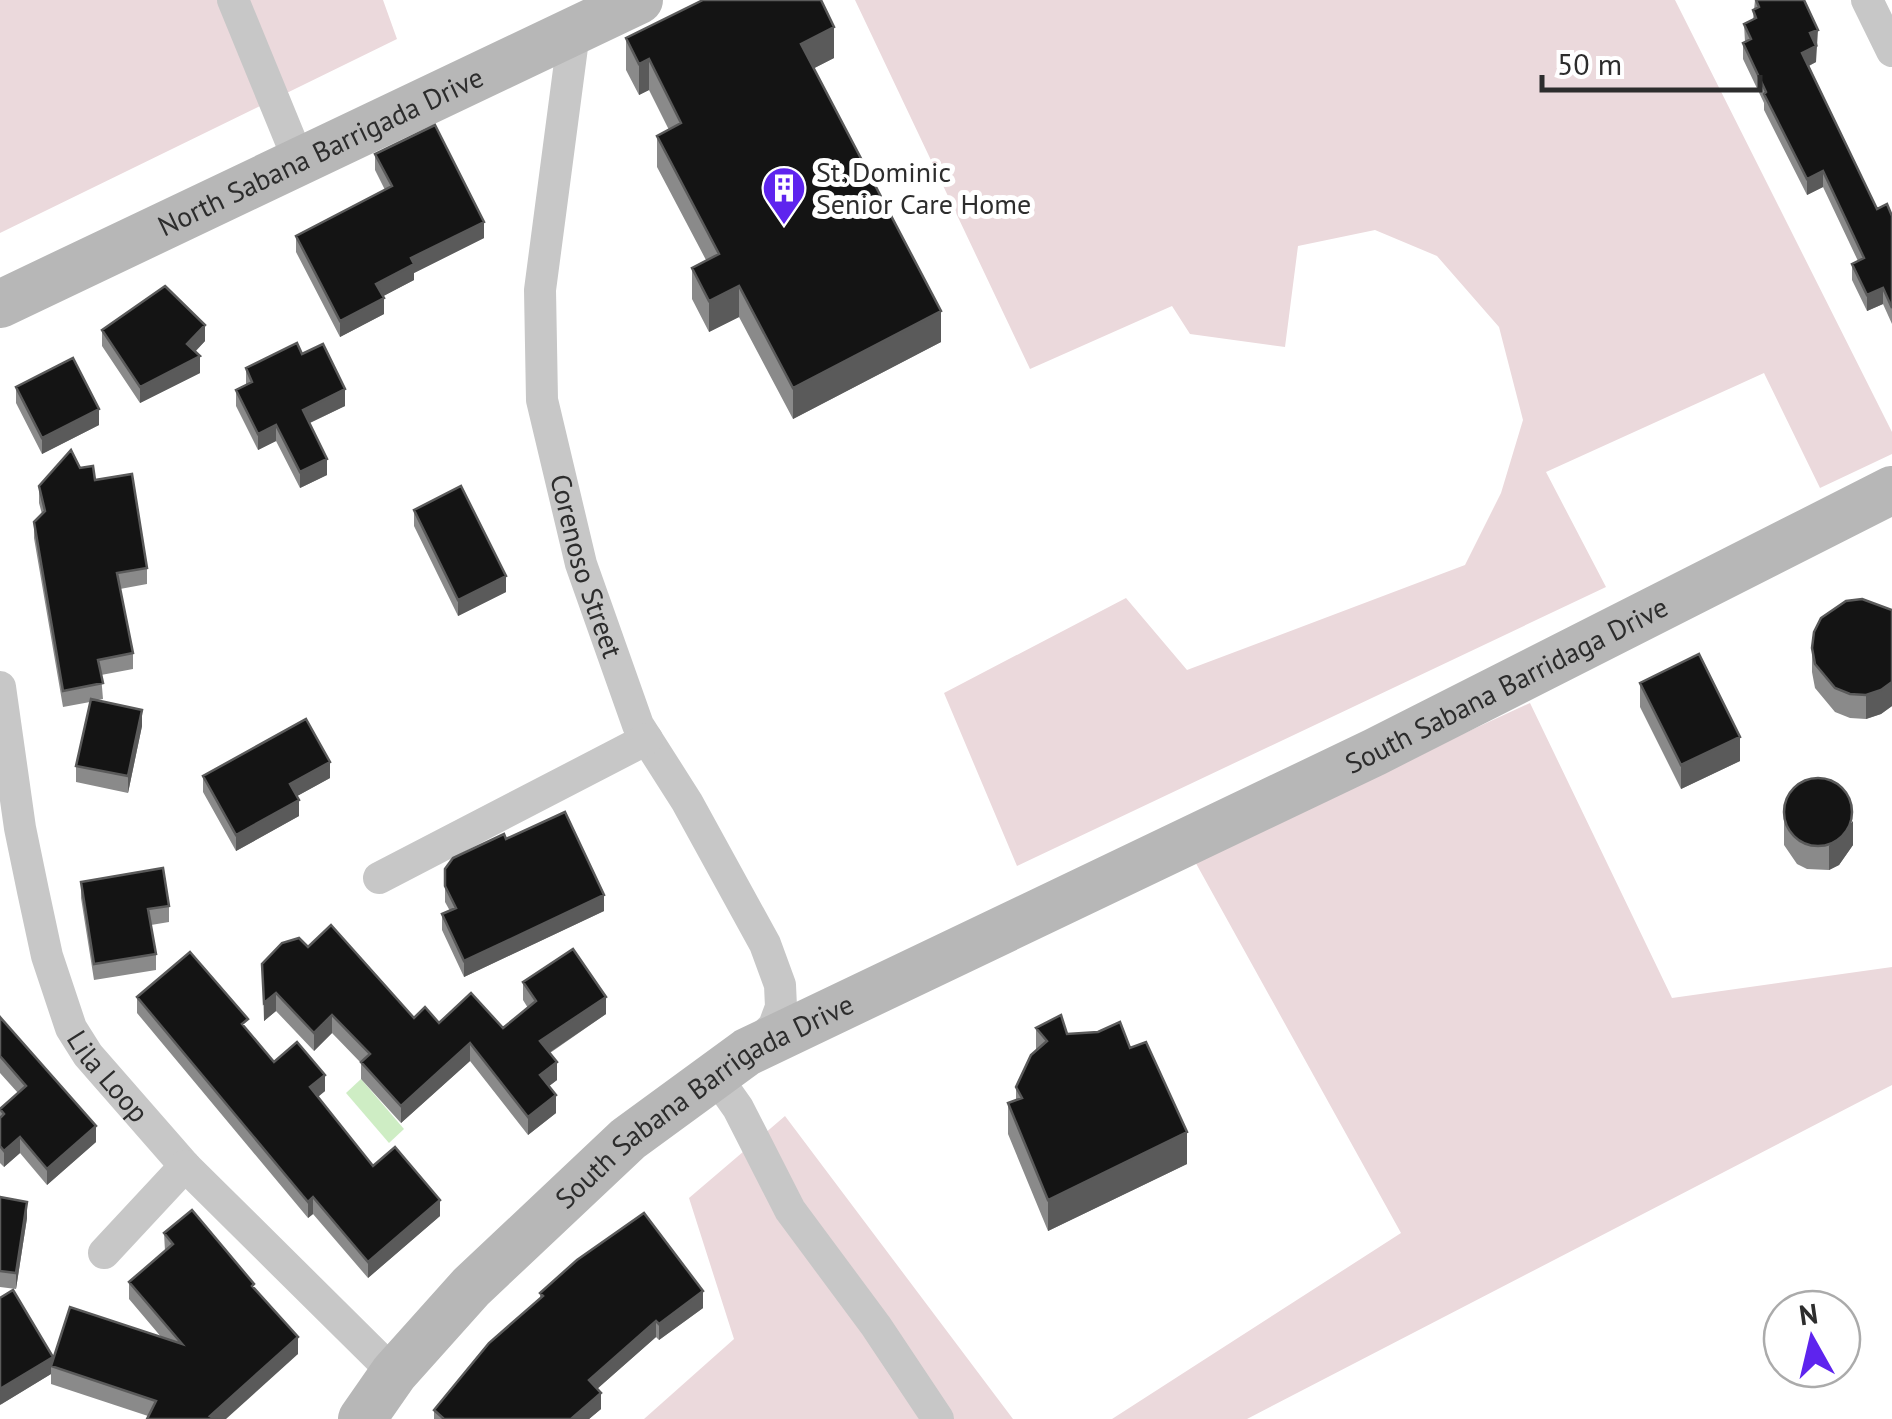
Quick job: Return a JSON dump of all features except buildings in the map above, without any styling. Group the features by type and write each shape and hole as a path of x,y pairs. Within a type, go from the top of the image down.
{"main road":[{"name":"North Sabana Barrigada Drive","path":"0,304 640,0"},
{"name":"South Sabana Barridaga Drive","path":"1116,878 1375,752 1892,490"},
{"name":"South Sabana Barrigada Drive","path":"362,1419 394,1373 471,1287 628,1139 731,1063 822,1014 1116,878"}],"street":[{"path":"233,0 299,161"},
{"path":"1867,0 1892,51"},
{"name":"Corenoso Street","path":"574,32 540,290 542,400 582,564 638,725 687,802 765,944 780,985 781,1007 774,1026 731,1063"},
{"name":"Lila Loop","path":"0,687 10,833 70,1028 184,1166 394,1373"},
{"path":"379,878 647,739"},
{"path":"731,1063 738,1108 790,1210 876,1326 938,1419"},
{"path":"104,1253 184,1166"}],"shaded area":[{"path":"0,0 383,0 397,39 0,233"},
{"path":"855,0 1675,0 1892,432 1892,454 1820,488 1764,373 1546,472 1606,587 1017,866 944,693 1126,598 1187,670 1465,565 1501,493 1523,420 1499,327 1437,256 1375,230 1298,246 1285,347 1190,334 1172,306 1030,369"},
{"path":"1530,703 1672,998 1892,967 1892,1085 1247,1419 1112,1419 1401,1233 1193,858"},
{"path":"361,1079 404,1129 389,1143 346,1093"},
{"path":"785,1116 1013,1419 644,1419 734,1339 689,1198"}],"place":[{"name":"St. Dominic Senior Care Home","path":"784,226"}]}
